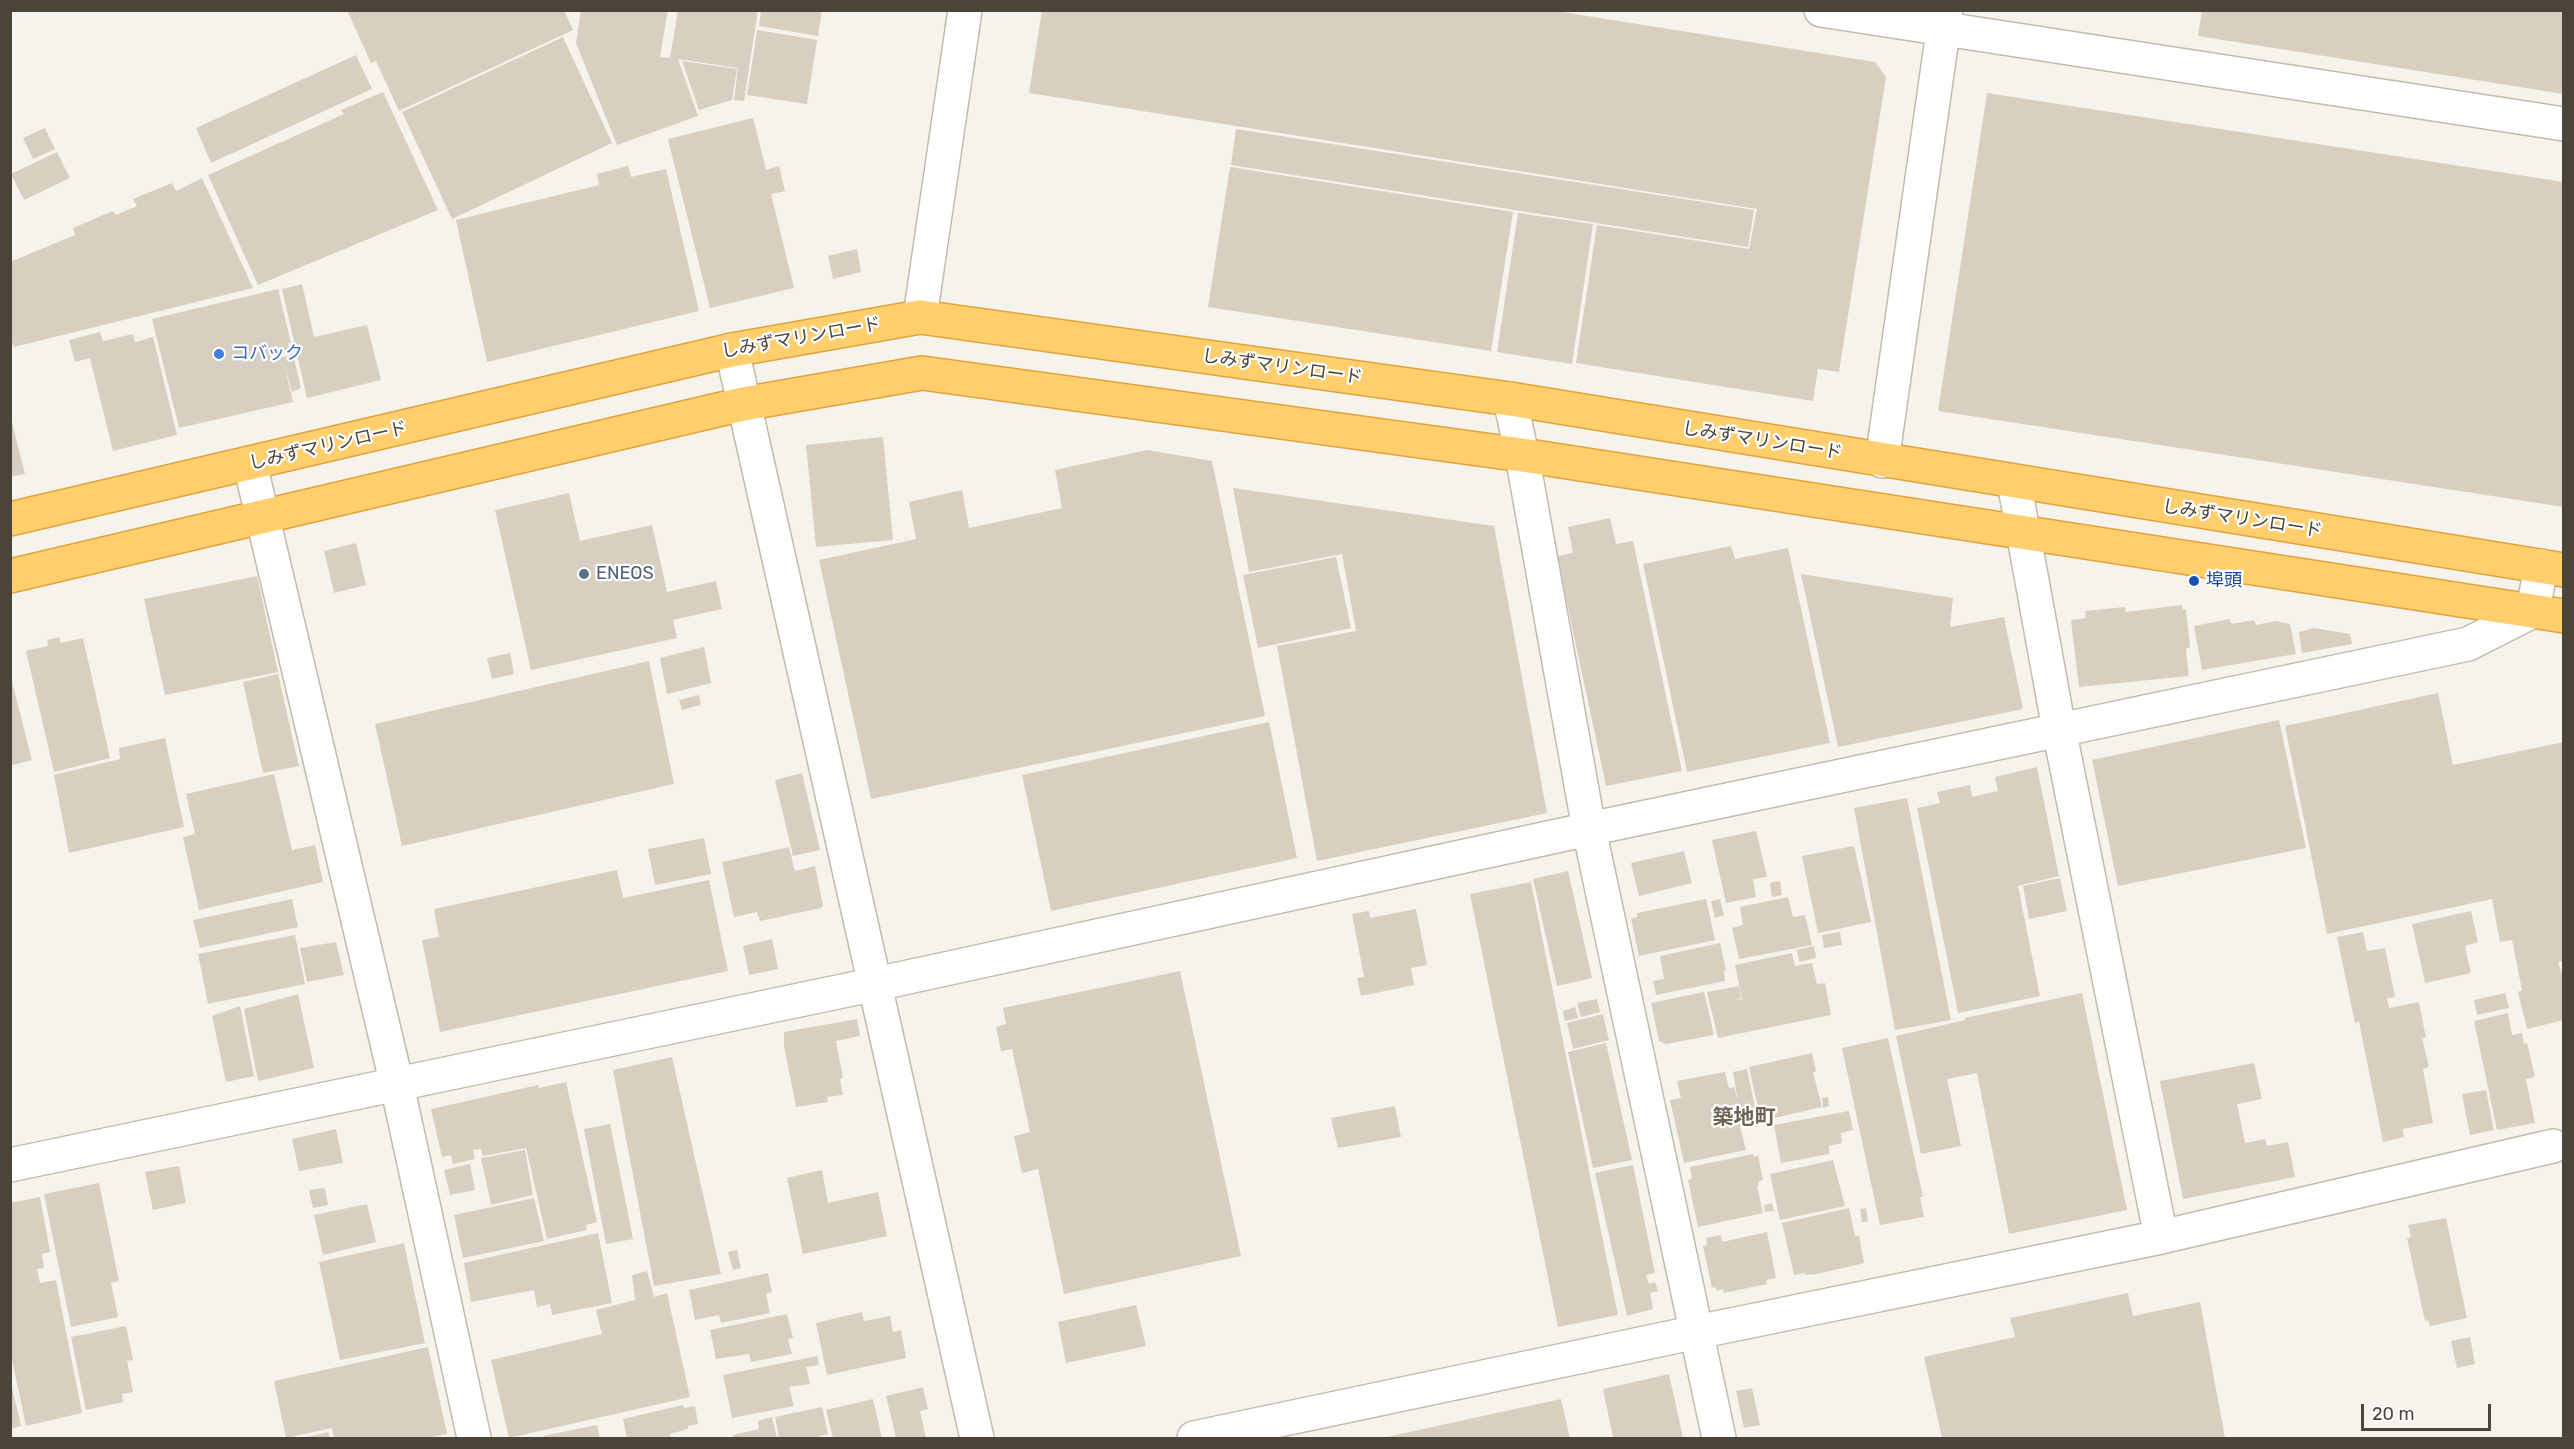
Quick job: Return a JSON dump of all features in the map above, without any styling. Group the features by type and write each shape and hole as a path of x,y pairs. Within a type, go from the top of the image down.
{"highway":[{"name":"しみずマリンロード","path":"10,519 732,350 920,317 1510,399 2552,568"},
{"path":"10,576 743,404 921,373 1522,455 2548,614"}],"street":[{"path":"920,317 965,10"},
{"path":"1821,10 1945,20 2564,124"},
{"path":"1882,461 1945,20"},
{"path":"732,350 977,1438"},
{"path":"1510,399 1589,829 1719,1438"},
{"path":"250,464 397,1085 474,1438"},
{"path":"2014,482 2059,729 2161,1237"},
{"path":"10,1165 876,984 1589,829 2468,644 2548,614 2552,568"},
{"path":"1194,1438 2161,1237 2553,1146"}],"building":[{"path":"347,10 564,10 573,30 399,111 376,61 371,63"},
{"path":"581,10 668,10 660,57 670,58 678,10 758,10 744,101 734,100 738,68 678,59 698,116 617,145 576,43"},
{"path":"761,10 822,10 818,36 759,26"},
{"path":"1042,10 1550,10 1875,62 1886,77 1839,372 1818,369 1813,401 1576,363 1597,225 1749,249 1757,209 1029,93"},
{"path":"2202,10 2564,10 2564,94 2198,36"},
{"path":"757,30 817,40 807,104 747,95"},
{"path":"563,37 612,143 452,219 402,112"},
{"path":"356,55 372,89 211,163 196,128"},
{"path":"682,61 737,69 732,100 699,110"},
{"path":"383,92 438,210 258,285 208,175 344,114 341,110"},
{"path":"1987,93 2564,182 2564,507 1938,411"},
{"path":"753,118 766,170 779,166 785,191 771,194 794,288 710,308 668,139"},
{"path":"45,128 55,149 33,159 23,138"},
{"path":"1236,129 1754,210 1748,247 1231,165"},
{"path":"57,152 70,178 24,200 11,174"},
{"path":"628,166 631,177 666,169 699,311 487,362 456,220 599,185 597,174"},
{"path":"1230,167 1513,212 1491,351 1208,307"},
{"path":"202,178 253,288 14,347 10,337 10,262 75,235 73,228 113,211 116,215 137,206 133,199 172,183 176,191"},
{"path":"1518,213 1593,224 1572,364 1497,352"},
{"path":"857,249 861,272 833,279 828,256"},
{"path":"302,284 314,337 367,325 381,380 307,398 282,289"},
{"path":"278,289 291,343 288,343 290,353 282,354 283,357 293,354 301,388 292,392 284,363 293,402 179,428 152,319"},
{"path":"100,332 103,341 133,334 135,342 153,337 177,435 113,451 90,358 75,362 69,340"},
{"path":"10,415 25,474 10,477"},
{"path":"883,437 893,540 816,547 806,445"},
{"path":"1147,450 1212,461 1265,716 871,799 819,560 916,539 909,502 962,490 969,528 1062,508 1055,470"},
{"path":"1233,488 1494,526 1547,813 1317,861 1277,646 1356,631 1342,554 1249,572"},
{"path":"569,493 580,541 652,525 667,592 716,581 722,609 673,620 677,638 531,670 495,510"},
{"path":"1610,518 1616,544 1633,541 1682,771 1606,786 1557,556 1573,553 1568,527"},
{"path":"356,543 366,585 334,593 324,551"},
{"path":"1731,546 1735,559 1788,548 1830,743 1687,772 1643,564"},
{"path":"1336,557 1351,628 1258,648 1243,575"},
{"path":"1801,574 1953,598 1950,627 2004,617 2023,709 1838,747"},
{"path":"257,576 278,672 165,695 144,599"},
{"path":"2182,605 2183,610 2186,609 2190,647 2186,649 2189,676 2079,687 2071,620 2086,618 2085,611 2125,607 2126,612"},
{"path":"2229,619 2232,624 2254,620 2256,625 2275,621 2290,624 2296,654 2202,670 2194,626"},
{"path":"2314,628 2350,634 2352,644 2302,653 2299,632"},
{"path":"59,637 61,643 83,638 110,758 54,772 26,651 48,646 47,640"},
{"path":"704,647 711,683 667,694 660,658"},
{"path":"510,653 514,674 492,679 487,658"},
{"path":"649,661 674,784 402,846 375,724"},
{"path":"10,674 32,760 10,766"},
{"path":"278,674 299,766 263,773 243,682"},
{"path":"2438,693 2453,765 2564,742 2564,961 2558,962 2564,980 2564,1020 2527,1029 2518,992 2522,990 2512,940 2500,942 2492,899 2327,934 2285,726"},
{"path":"699,695 701,705 682,710 679,700"},
{"path":"2279,720 2306,848 2118,886 2092,760"},
{"path":"1269,722 1297,858 1051,911 1022,775"},
{"path":"165,738 184,827 69,853 54,775 120,759 119,748"},
{"path":"2037,767 2059,876 2018,886 2040,996 1958,1013 1917,808 1940,803 1937,792 1970,785 1972,797 1998,791 1995,777"},
{"path":"802,773 820,850 793,856 775,780"},
{"path":"274,774 292,850 315,845 323,882 199,910 183,837 195,834 186,794"},
{"path":"1907,798 1951,1020 1895,1030 1854,808"},
{"path":"1756,831 1767,877 1753,879 1756,897 1726,903 1712,840"},
{"path":"704,838 711,874 655,885 648,849"},
{"path":"1854,846 1871,922 1818,933 1802,856"},
{"path":"789,847 795,871 815,866 823,906 760,921 757,912 734,917 722,862"},
{"path":"1684,851 1692,883 1639,896 1631,863"},
{"path":"617,870 623,898 709,880 728,971 440,1032 422,940 439,937 434,909"},
{"path":"1568,871 1592,978 1557,986 1533,879"},
{"path":"2060,878 2067,911 2029,919 2023,886"},
{"path":"1780,881 1782,895 1772,897 1770,883"},
{"path":"1531,882 1618,1315 1558,1327 1470,894"},
{"path":"1788,897 1793,917 1805,915 1812,945 1739,959 1732,928 1743,925 1740,907"},
{"path":"292,899 298,927 200,948 193,920"},
{"path":"1706,899 1715,940 1639,956 1631,919 1637,917 1637,913"},
{"path":"1720,899 1724,915 1715,918 1711,901"},
{"path":"1416,909 1427,965 1411,968 1414,985 1361,996 1357,978 1364,977 1352,914 1369,911 1370,918"},
{"path":"2471,911 2478,942 2465,946 2471,973 2425,983 2412,924"},
{"path":"1840,932 1842,945 1824,948 1822,935"},
{"path":"2363,932 2367,951 2385,948 2395,997 2387,998 2389,1008 2419,1002 2426,1038 2422,1038 2429,1067 2423,1069 2433,1123 2403,1129 2404,1137 2383,1142 2359,1022 2355,1023 2337,937"},
{"path":"295,935 305,984 208,1004 198,954"},
{"path":"772,939 778,969 749,975 743,946"},
{"path":"336,942 344,975 307,982 300,948"},
{"path":"1720,943 1726,970 1724,971 1725,981 1656,995 1653,981 1664,979 1660,956"},
{"path":"1814,946 1816,958 1799,962 1797,950"},
{"path":"1792,953 1795,966 1812,963 1817,984 1825,983 1831,1015 1718,1038 1707,992 1739,986 1741,998 1736,1000 1742,999 1735,965"},
{"path":"1180,971 1241,1256 1064,1294 1038,1169 1022,1173 1014,1136 1030,1132 1012,1049 1001,1051 996,1027 1006,1024 1003,1008"},
{"path":"1704,992 1714,1035 1666,1044 1659,1041 1651,1003"},
{"path":"2082,993 2127,1210 2009,1234 1977,1073 1947,1079 1961,1146 1921,1154 1896,1036 1965,1020 1965,1018"},
{"path":"2505,993 2509,1008 2477,1015 2474,1000"},
{"path":"298,994 314,1068 258,1081 244,1009"},
{"path":"1597,999 1600,1012 1581,1017 1577,1003"},
{"path":"240,1006 254,1076 226,1082 212,1016"},
{"path":"1575,1007 1578,1018 1565,1021 1563,1011"},
{"path":"2508,1013 2512,1035 2522,1033 2524,1044 2527,1043 2535,1077 2526,1079 2535,1123 2497,1130 2474,1021"},
{"path":"1603,1014 1609,1040 1573,1049 1567,1023"},
{"path":"857,1019 860,1036 836,1041 843,1078 840,1079 843,1095 827,1097 828,1102 796,1107 784,1046 784,1032"},
{"path":"1888,1038 1923,1197 1920,1197 1924,1217 1880,1225 1842,1048"},
{"path":"1606,1043 1632,1160 1593,1168 1568,1052"},
{"path":"1812,1053 1816,1071 1813,1072 1822,1107 1761,1121 1749,1067"},
{"path":"672,1057 721,1274 654,1286 613,1070"},
{"path":"2254,1063 2262,1099 2237,1104 2245,1143 2265,1139 2267,1146 2288,1142 2295,1177 2183,1199 2160,1081"},
{"path":"1747,1069 1759,1126 1746,1128 1745,1125 1740,1126 1746,1150 1684,1163 1670,1100 1681,1098 1677,1081 1725,1072 1729,1088 1734,1087 1738,1102 1733,1072"},
{"path":"566,1082 597,1222 586,1225 587,1230 547,1239 526,1148 483,1156 481,1149 473,1150 475,1159 453,1164 451,1155 442,1157 431,1109 538,1085 539,1088"},
{"path":"2486,1090 2494,1130 2470,1135 2462,1094"},
{"path":"1828,1097 1829,1106 1823,1108 1822,1098"},
{"path":"1395,1106 1401,1137 1338,1148 1331,1118"},
{"path":"1849,1111 1853,1130 1841,1133 1842,1143 1829,1146 1829,1154 1781,1163 1774,1125"},
{"path":"610,1124 633,1239 606,1244 584,1129"},
{"path":"336,1129 343,1163 299,1171 292,1139"},
{"path":"525,1150 533,1195 491,1205 481,1158"},
{"path":"1753,1154 1754,1157 1758,1155 1763,1180 1758,1182 1759,1186 1757,1186 1763,1213 1698,1227 1688,1180 1692,1179 1690,1167"},
{"path":"1833,1160 1845,1206 1780,1220 1770,1174"},
{"path":"470,1164 475,1190 450,1195 444,1170"},
{"path":"1633,1165 1655,1273 1646,1275 1649,1284 1655,1282 1658,1291 1650,1293 1653,1309 1627,1316 1595,1173"},
{"path":"179,1166 186,1203 153,1210 145,1172"},
{"path":"822,1170 828,1203 878,1192 887,1236 803,1254 787,1178"},
{"path":"99,1183 119,1281 111,1283 118,1317 71,1327 44,1194"},
{"path":"325,1188 328,1205 313,1208 309,1190"},
{"path":"40,1197 50,1252 42,1254 44,1268 37,1269 40,1283 56,1280 82,1413 26,1426 10,1351 10,1203"},
{"path":"534,1198 544,1241 463,1258 454,1215"},
{"path":"1772,1203 1774,1211 1765,1212 1764,1205"},
{"path":"367,1204 376,1242 323,1255 314,1215"},
{"path":"1849,1208 1855,1236 1859,1236 1864,1263 1817,1274 1794,1275 1782,1223"},
{"path":"1866,1208 1868,1222 1862,1222 1860,1209"},
{"path":"2446,1218 2467,1318 2430,1326 2428,1320 2425,1321 2407,1238 2411,1237 2408,1225"},
{"path":"1767,1232 1776,1278 1766,1280 1767,1284 1724,1293 1723,1289 1717,1291 1716,1287 1712,1288 1703,1246 1707,1245 1706,1238 1721,1235 1722,1242"},
{"path":"598,1233 612,1303 552,1315 550,1304 537,1307 534,1290 471,1302 464,1263"},
{"path":"404,1243 425,1343 340,1360 319,1262"},
{"path":"737,1250 741,1268 733,1270 728,1252"},
{"path":"647,1271 654,1297 667,1293 690,1397 509,1438 491,1360 602,1334 596,1310 635,1300 632,1275"},
{"path":"768,1273 772,1292 766,1294 770,1313 721,1323 719,1315 695,1320 689,1290"},
{"path":"2128,1293 2133,1316 2200,1302 2225,1438 1942,1438 1924,1357 2015,1337 2010,1318"},
{"path":"1136,1305 1146,1346 1066,1363 1058,1322"},
{"path":"862,1312 864,1321 890,1316 893,1332 901,1330 906,1358 827,1375 816,1323"},
{"path":"787,1314 793,1338 788,1339 792,1354 751,1362 749,1354 716,1359 710,1330"},
{"path":"126,1326 133,1360 127,1361 133,1392 122,1394 123,1402 86,1410 71,1337"},
{"path":"2470,1337 2475,1364 2457,1368 2451,1341"},
{"path":"428,1347 447,1434 427,1438 334,1438 332,1428 286,1438 274,1381"},
{"path":"817,1356 819,1365 806,1367 810,1384 789,1387 794,1406 732,1418 723,1375"},
{"path":"1669,1374 1683,1438 1613,1438 1603,1389"},
{"path":"10,1378 21,1426 10,1429"},
{"path":"923,1387 928,1409 920,1411 926,1438 896,1438 886,1396"},
{"path":"1752,1388 1760,1425 1744,1428 1736,1391"},
{"path":"873,1399 882,1438 833,1438 826,1410"},
{"path":"1561,1399 1570,1438 1382,1438"},
{"path":"683,1405 684,1408 695,1406 698,1424 670,1434 671,1438 627,1438 623,1419"},
{"path":"822,1407 828,1434 817,1438 779,1438 775,1417"},
{"path":"772,1417 777,1438 734,1438 733,1435 759,1429 758,1421"},
{"path":"597,1425 600,1438 544,1438 543,1436"},
{"path":"328,1432 330,1438 304,1438"}],"place":[{"name":"コバック","path":"219,354"},
{"name":"ENEOS","path":"584,574"},
{"name":"埠頭","path":"2194,581"}],"district":[{"name":"築地町","path":"1744,1118"}]}
